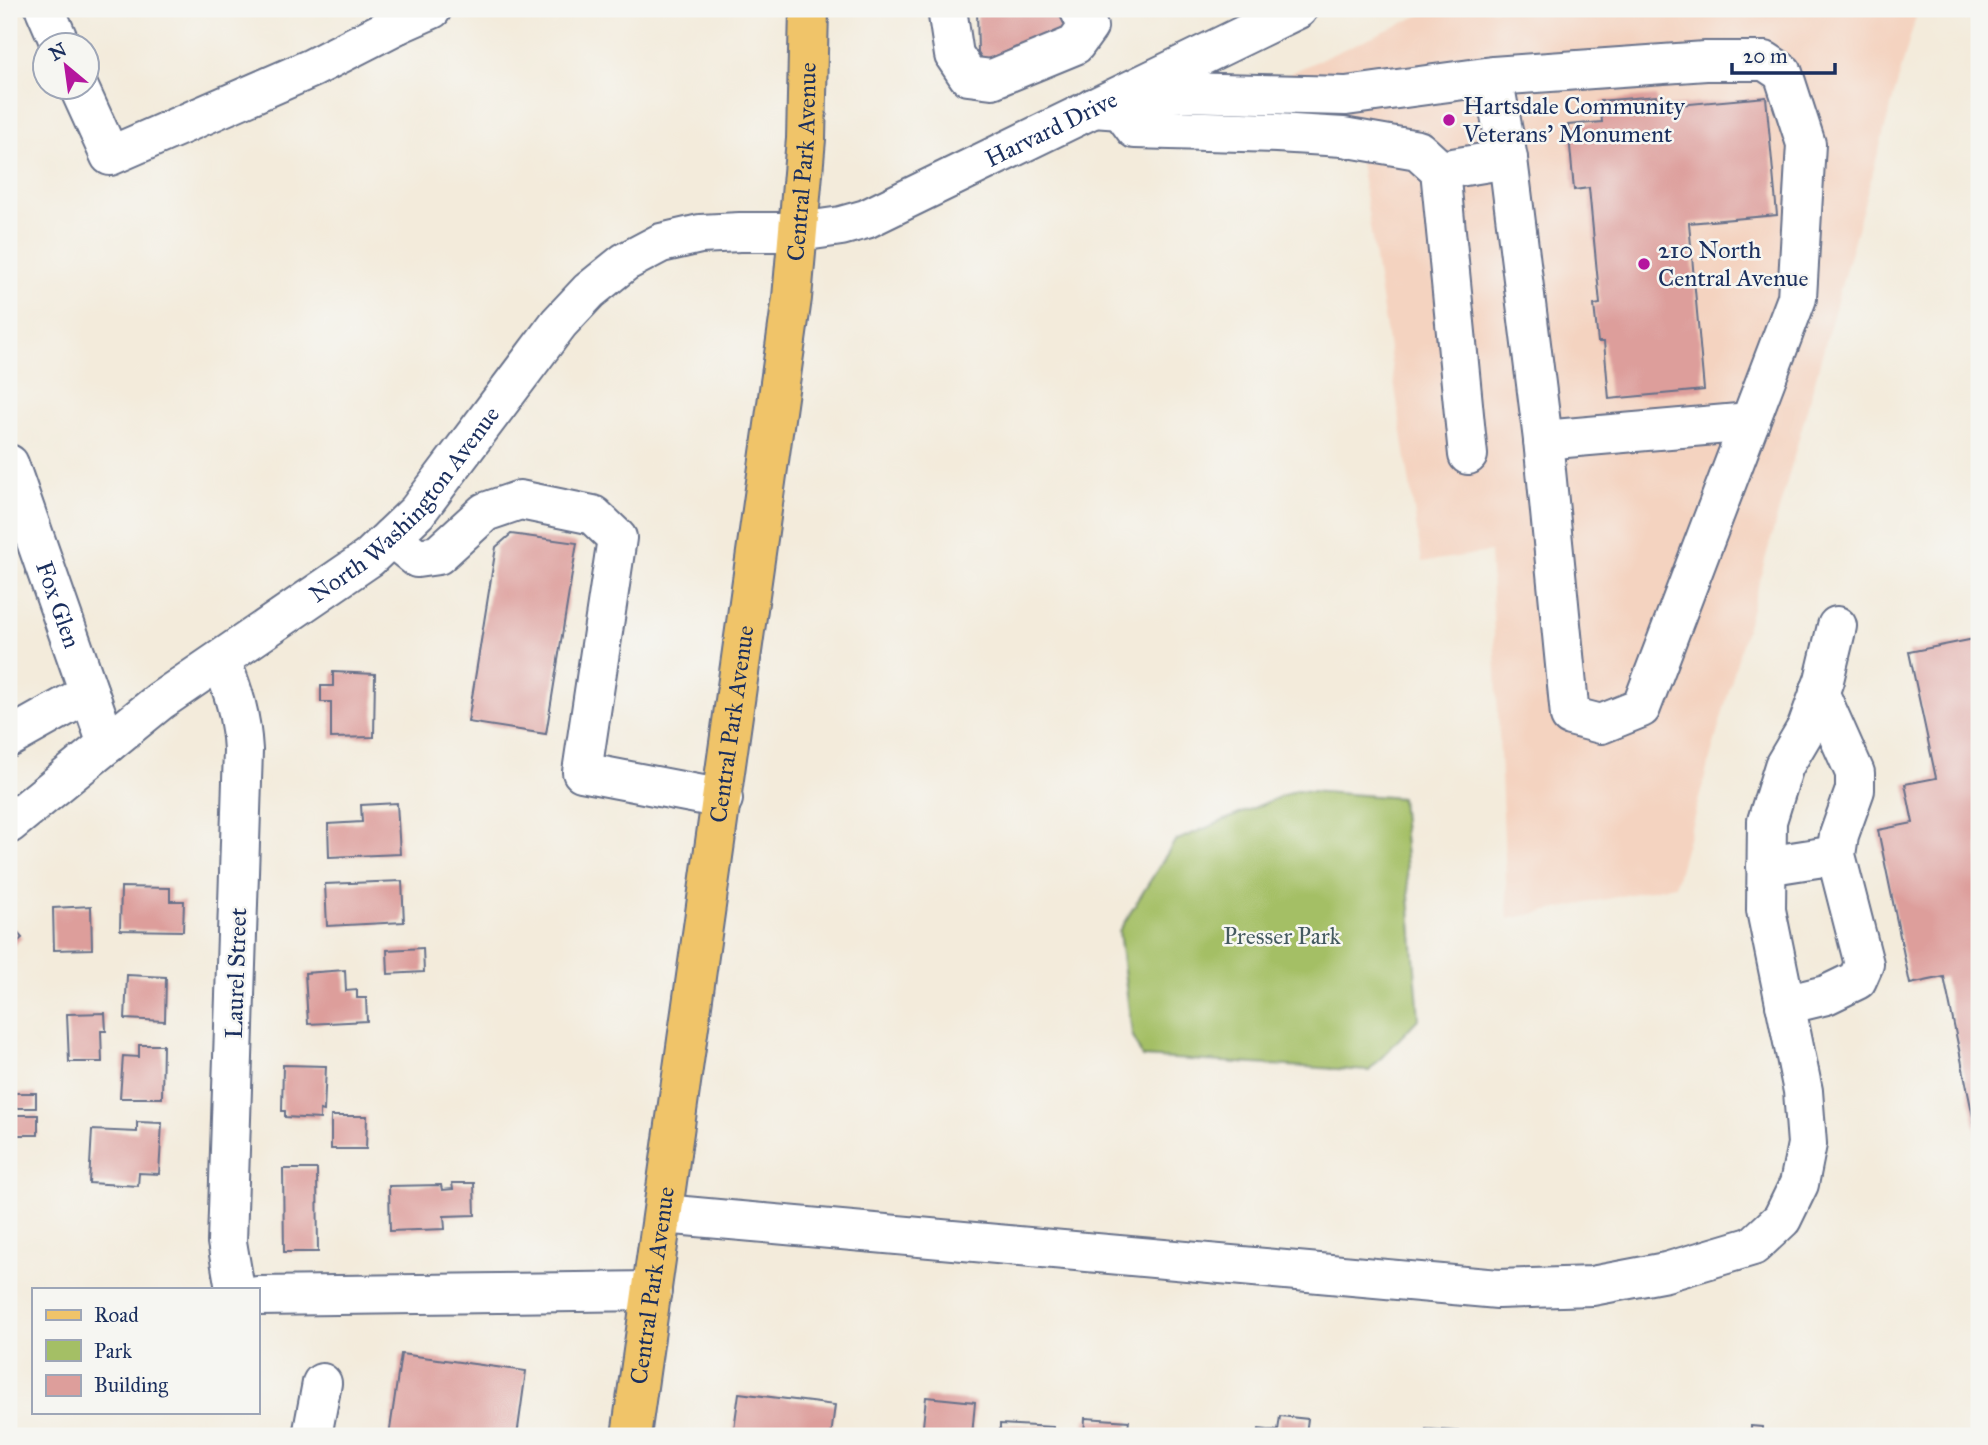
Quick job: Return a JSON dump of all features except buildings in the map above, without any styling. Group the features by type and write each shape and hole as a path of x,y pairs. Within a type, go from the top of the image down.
{"main road":[{"name":"Central Park Avenue","path":"631,1436 790,312 806,139 810,9"}],"street":[{"path":"45,9 55,32"},
{"path":"947,9 954,55 968,76 992,79 1075,45 1088,27 1079,9"},
{"name":"Harvard Drive","path":"799,232 841,226 866,219 1107,109 1298,9"},
{"path":"85,102 110,156 312,68 408,14"},
{"path":"1107,109 1141,96 1167,93 1346,96 1493,76 1706,61 1765,61 1783,72 1805,144 1797,298 1640,708 1601,724 1570,716 1543,440 1508,159 1493,76"},
{"path":"1107,109 1135,129 1277,133 1343,138 1418,150 1440,170 1468,455"},
{"path":"1440,170 1508,159"},
{"name":"North Washington Avenue","path":"9,824 160,701 369,558 417,512 559,323 589,292 625,262 662,243 701,234 799,232"},
{"path":"1543,440 1750,422"},
{"name":"Fox Glen","path":"9,464 107,744"},
{"path":"391,537 417,558 438,555 485,512 520,500 593,515 617,538 582,772 723,799"},
{"path":"663,1214 1498,1289 1592,1286 1666,1272 1753,1246 1782,1219 1800,1184 1807,1144 1803,1091 1766,910 1767,821 1784,766 1807,727 1837,626"},
{"name":"Laurel Street","path":"221,661 236,697 243,750 228,1242 234,1288"},
{"path":"1785,1005 1826,995 1857,980 1864,964 1836,855 1839,835 1855,790 1855,773 1819,692"},
{"path":"9,738 89,693"},
{"path":"1766,866 1836,855"},
{"path":"259,1296 652,1291"},
{"path":"312,1436 322,1383"}],"shaded area":[{"path":"1434,9 1918,9 1675,885 1508,919 1490,552 1422,562 1360,162 1178,123"}],"green space":[{"name":"Presser Park","path":"1296,790 1401,798 1419,1018 1369,1071 1142,1057 1132,1034 1119,931 1175,841"}],"place":[{"name":"Hartsdale Community Veterans' Monument","path":"1449,120"},
{"name":"210 North Central Avenue","path":"1644,264"}]}
